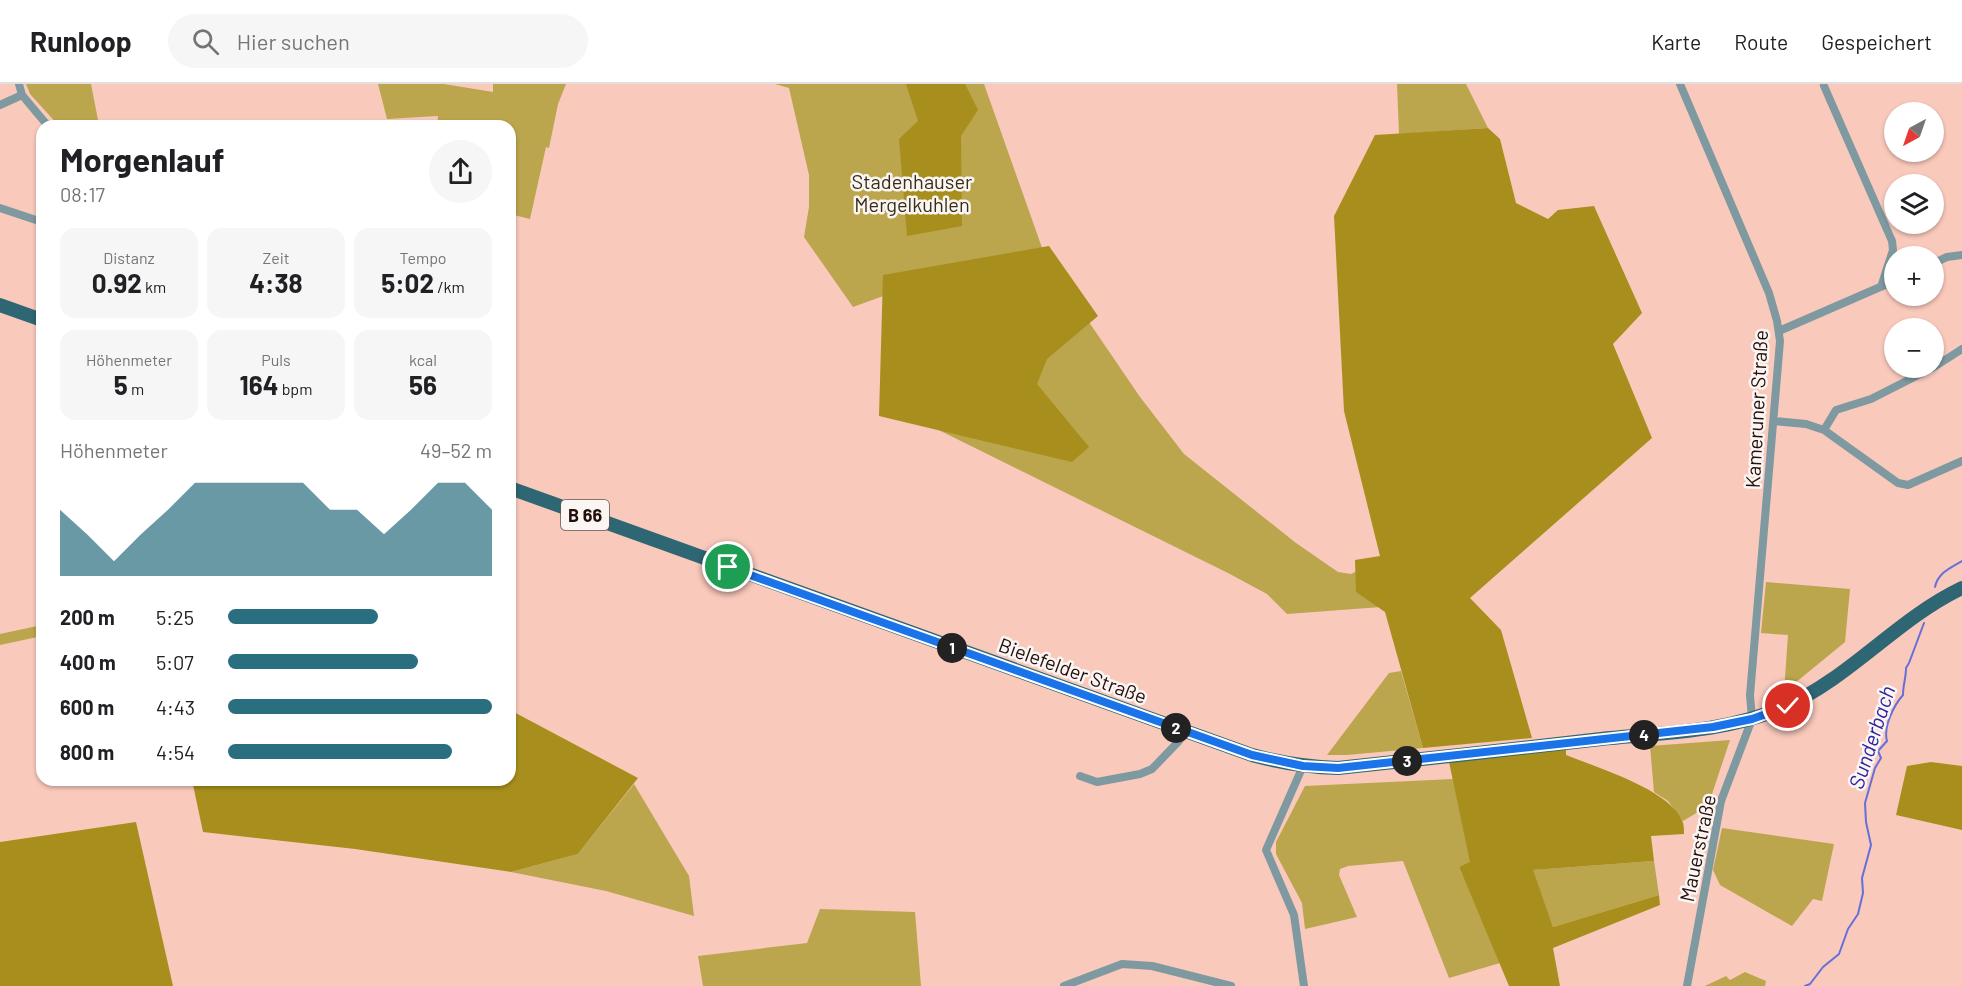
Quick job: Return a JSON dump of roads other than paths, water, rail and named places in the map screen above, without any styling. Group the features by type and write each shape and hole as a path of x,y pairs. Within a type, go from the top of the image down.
{"main road":[{"path":"0,305 36,318"},
{"name":"Bielefelder Straße","path":"516,490 1252,755 1303,766 1338,768 1713,727 1752,719 1788,706 1822,686 1930,605 1962,588"}],"street":[{"path":"19,84 22,95 43,120"},
{"name":"Kameruner Straße","path":"1680,84 1767,286 1779,331 1774,421 1750,695 1752,719"},
{"path":"1824,86 1892,240 1893,250 1881,287"},
{"path":"0,105 22,95"},
{"path":"0,208 36,220"},
{"path":"1944,258 1962,255"},
{"path":"1779,331 1884,286"},
{"path":"1944,360 1962,349"},
{"path":"1824,430 1836,410 1871,399 1912,378"},
{"path":"1774,421 1806,424 1824,430 1898,483 1908,484 1962,461"},
{"name":"Mauerstraße","path":"1687,986 1721,801 1752,719"},
{"path":"1080,776 1097,782 1140,774 1152,769 1179,741 1184,731"},
{"path":"1303,766 1266,850 1294,915 1304,986"},
{"path":"1064,986 1122,964 1152,966 1231,986"}],"waterway":[{"name":"Sunderbach","path":"1935,587 1942,574 1962,561"},
{"name":"Sunderbach","path":"1805,986 1810,984 1823,967 1839,954 1848,929 1858,914 1863,893 1862,878 1871,845 1865,803 1875,768 1881,758 1878,751 1887,741 1888,723 1896,704 1903,695 1906,668 1924,623"}],"park label":[{"name":"Stadenhauser Mergelkuhlen","path":"912,192"}]}
